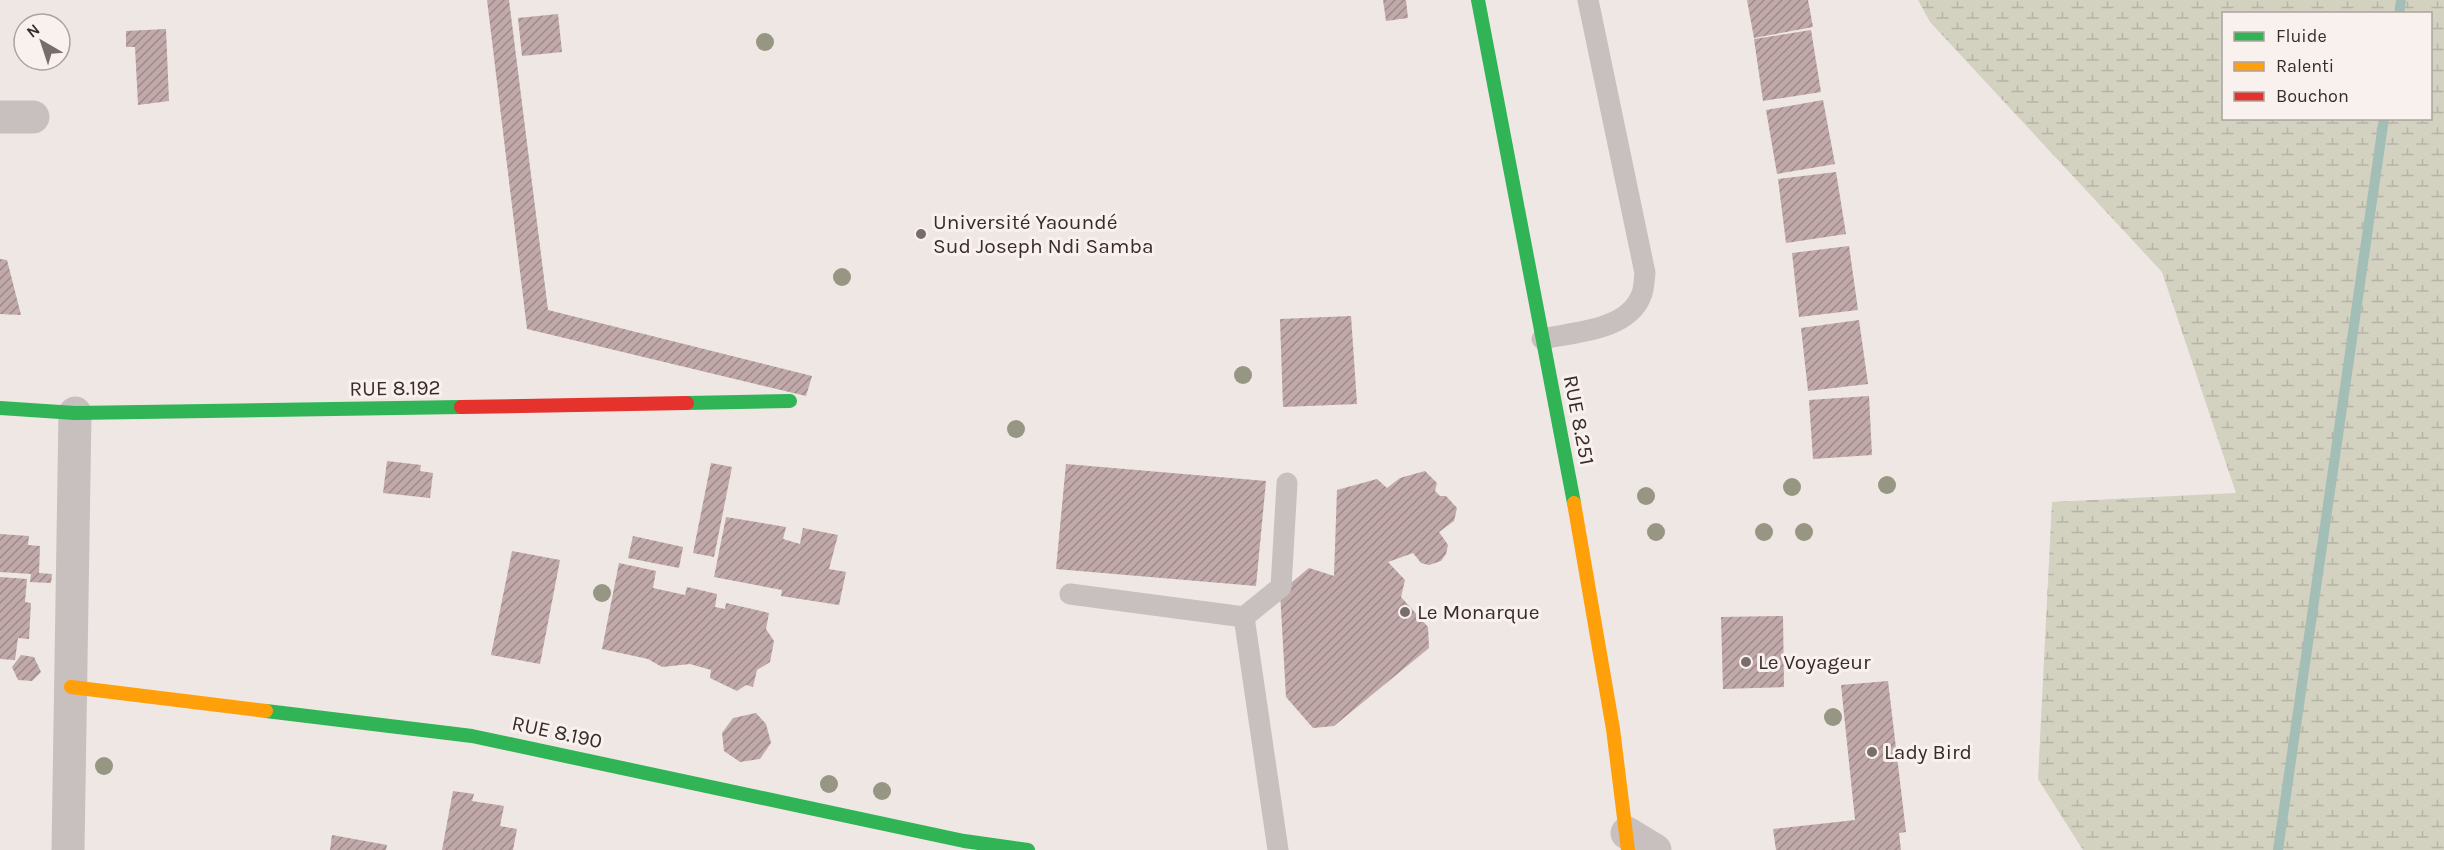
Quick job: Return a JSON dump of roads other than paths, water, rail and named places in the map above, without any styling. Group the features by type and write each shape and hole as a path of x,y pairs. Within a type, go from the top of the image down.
{"main road":[{"name":"RUE 8.251","path":"1478,0 1587,570 1628,841"},
{"name":"RUE 8.192","path":"0,408 75,413 790,401"},
{"name":"RUE 8.190","path":"71,687 472,736 952,838 1028,850"}],"street":[{"path":"0,117 33,117"},
{"path":"68,850 75,413"},
{"path":"1628,841 1655,850"}],"lane":[{"path":"1542,339 1612,324 1629,313 1641,297 1645,273 1588,0"},
{"path":"1070,594 1244,617 1281,587 1287,483"},
{"path":"1244,617 1278,850"}],"waterway":[{"path":"2399,12 2401,0"},
{"path":"2278,850 2384,120"}],"place":[{"name":"Université Yaoundé Sud Joseph Ndi Samba","path":"921,234"},
{"name":"Le Monarque","path":"1405,612"},
{"name":"Le Voyageur","path":"1746,662"},
{"name":"Lady Bird","path":"1872,752"}]}
